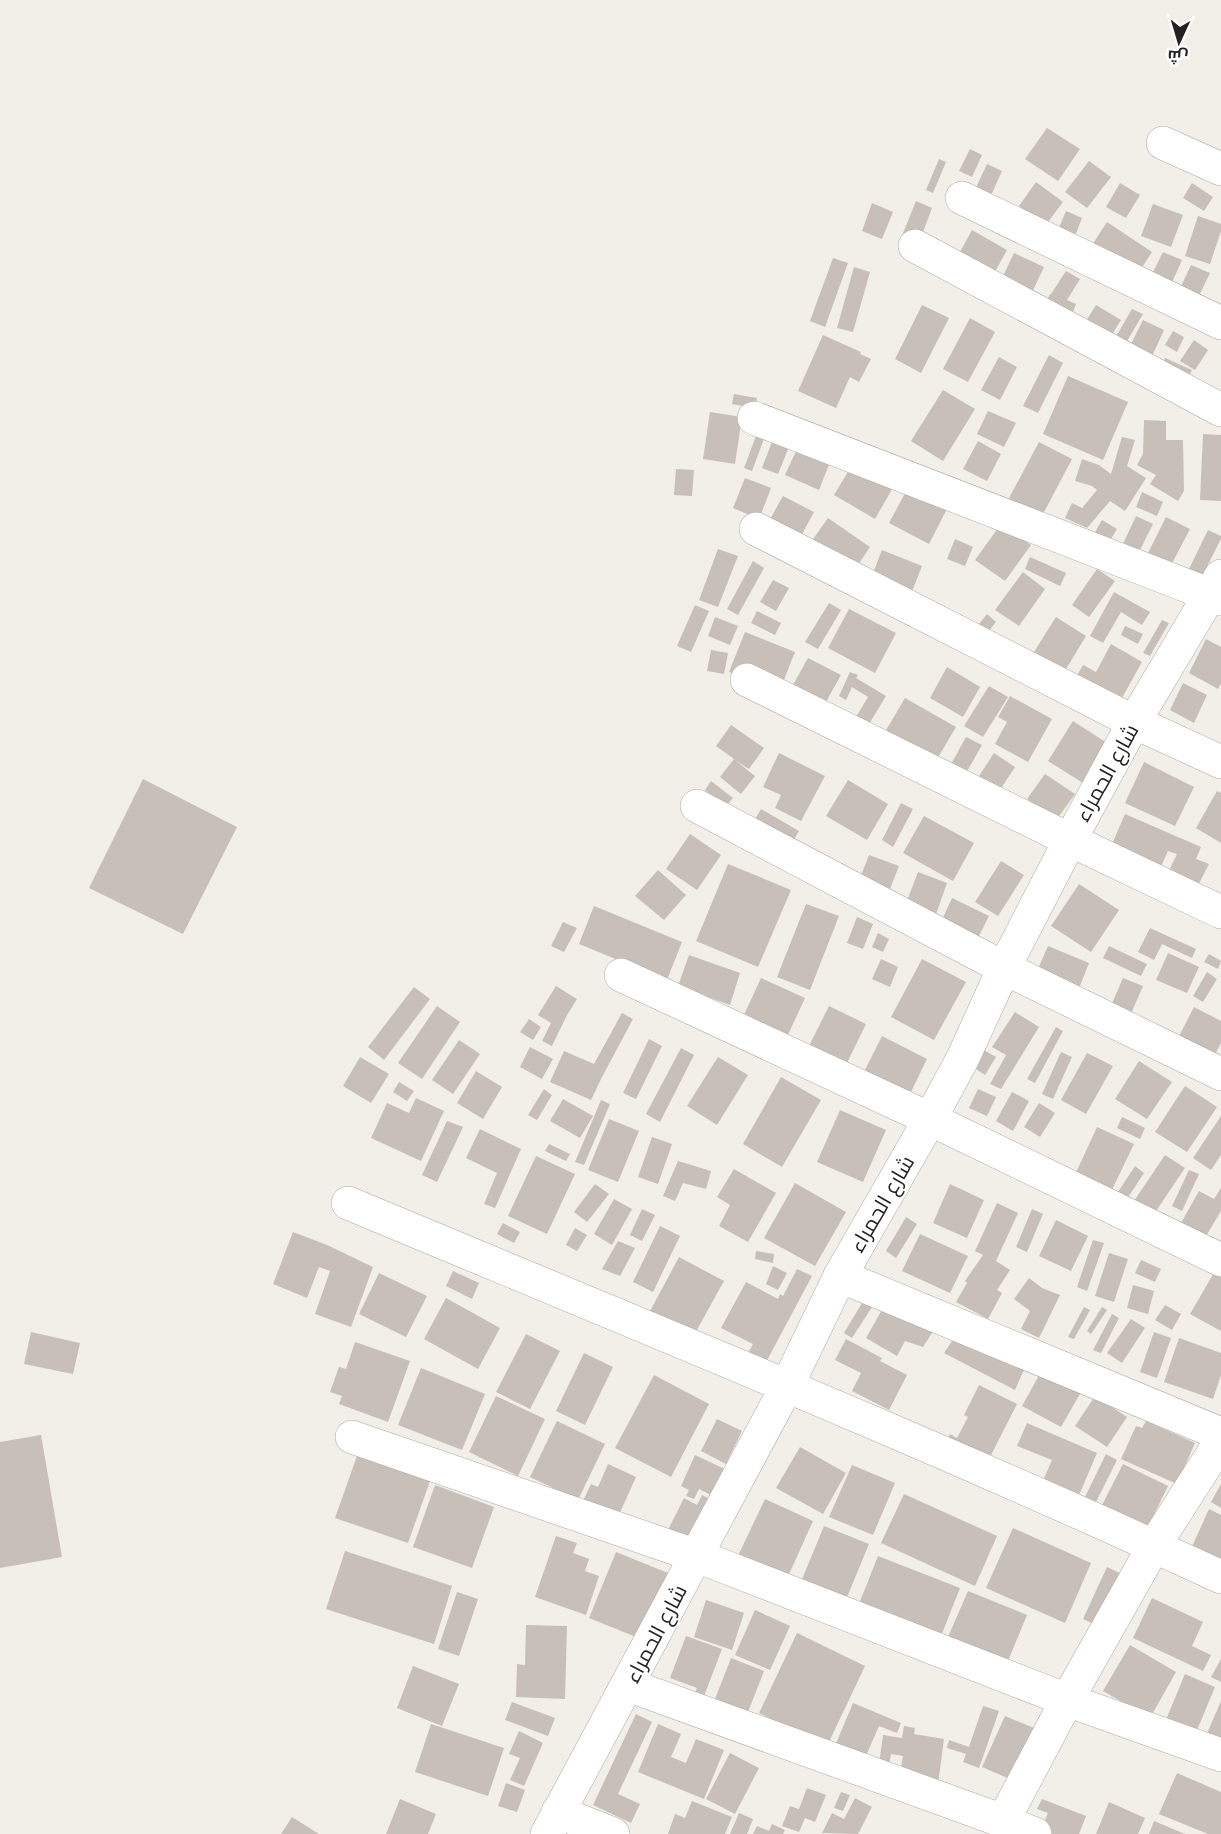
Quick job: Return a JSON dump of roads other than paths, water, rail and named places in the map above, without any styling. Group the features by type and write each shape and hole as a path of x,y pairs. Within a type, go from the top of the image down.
{"street":[{"path":"1162,143 1221,170"},
{"path":"962,198 1221,323"},
{"path":"915,246 1221,410"},
{"path":"754,418 1218,589"},
{"path":"756,529 1134,722 1221,762"},
{"name":"شارع الحمراء","path":"552,1823 787,1386 840,1276 963,1058 1004,968 1070,840 1134,722 1218,589"},
{"path":"747,680 1221,912"},
{"path":"698,806 1004,968 1221,1074"},
{"path":"621,975 930,1119 1221,1260"},
{"path":"348,1203 787,1386 1221,1577"},
{"path":"840,1276 1221,1434"},
{"path":"352,1437 697,1556 1067,1701 1221,1755"},
{"path":"1003,1821 1154,1546 1221,1441"},
{"path":"628,1685 1035,1834"},
{"path":"552,1823 613,1834"}]}
